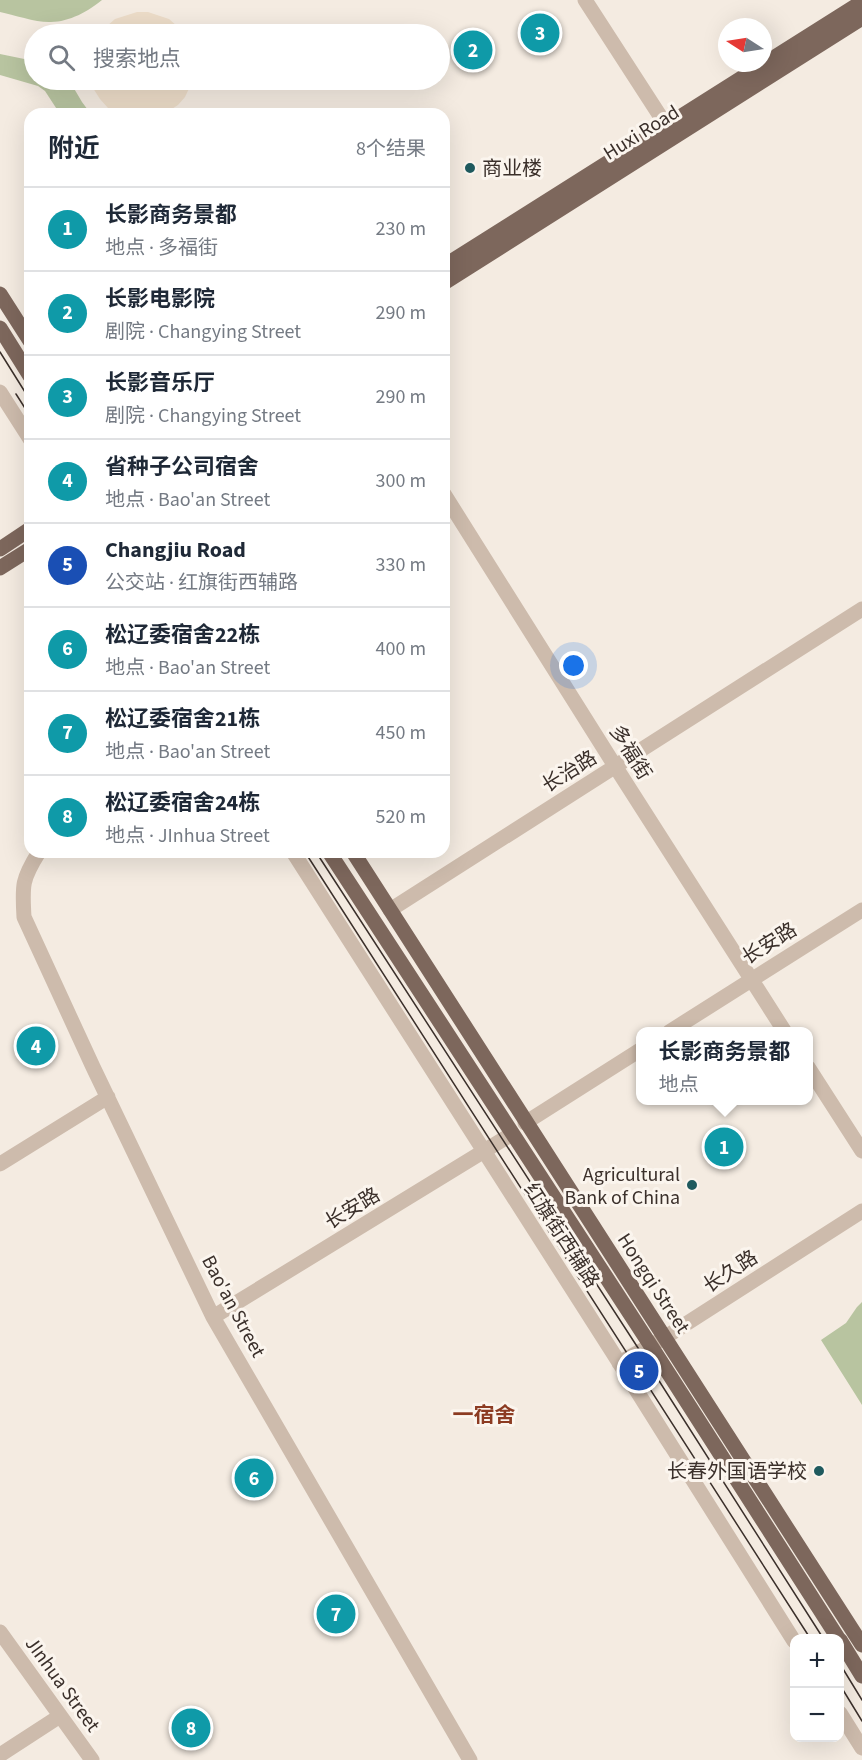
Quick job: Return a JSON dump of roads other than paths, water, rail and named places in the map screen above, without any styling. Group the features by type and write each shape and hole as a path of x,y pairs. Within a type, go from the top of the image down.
{"main road":[{"name":"Huxi Road","path":"450,279 862,2"},
{"name":"Huxi Road","path":"450,262 862,18"},
{"path":"0,294 24,332"},
{"path":"0,328 24,366"},
{"path":"0,549 24,533"},
{"path":"0,568 24,553"},
{"name":"Hongqi Street","path":"333,858 512,1134 658,1342 862,1645"},
{"name":"Hongqi Street","path":"357,858 525,1123 836,1634"},
{"name":"Hongqi Street","path":"844,1647 862,1676"}],"street":[{"path":"585,0 670,130"},
{"path":"0,392 24,430"},
{"name":"多福街","path":"450,504 782,1027"},
{"name":"长治路","path":"390,910 862,609"},
{"name":"Bao'an Street","path":"35,858 27,871 22,891 24,916 213,1317 470,1760"},
{"name":"红旗街西辅路","path":"297,858 791,1634"},
{"name":"长安路","path":"677,1027 862,910"},
{"path":"525,1123 636,1053"},
{"path":"813,1075 862,1151"},
{"path":"0,1164 108,1097"},
{"name":"长安路","path":"213,1317 512,1134"},
{"name":"长久路","path":"619,1363 658,1342 862,1211"},
{"name":"JInhua Street","path":"0,1632 92,1760"},
{"path":"0,1755 60,1716"},
{"path":"844,1719 862,1748"}],"tram line":[{"path":"0,352 24,390"},
{"path":"16,394 24,407"},
{"path":"309,858 807,1634"},
{"path":"320,858 820,1634"},
{"path":"844,1671 862,1700"},
{"path":"842,1688 862,1721"}],"place":[{"name":"长影音乐厅","path":"540,33"},
{"name":"长影电影院","path":"473,50"},
{"name":"商业楼","path":"470,168"},
{"name":"省种子公司宿舍","path":"36,1046"},
{"name":"长影商务景都","path":"724,1147"},
{"name":"Agricultural Bank of China","path":"692,1185"},
{"name":"Changjiu Road","path":"639,1371"},
{"name":"长春外国语学校","path":"819,1471"},
{"name":"松辽委宿舍22栋","path":"254,1478"},
{"name":"松辽委宿舍21栋","path":"336,1614"},
{"name":"松辽委宿舍24栋","path":"191,1728"}],"district":[{"name":"一宿舍","path":"484,1415"}]}
